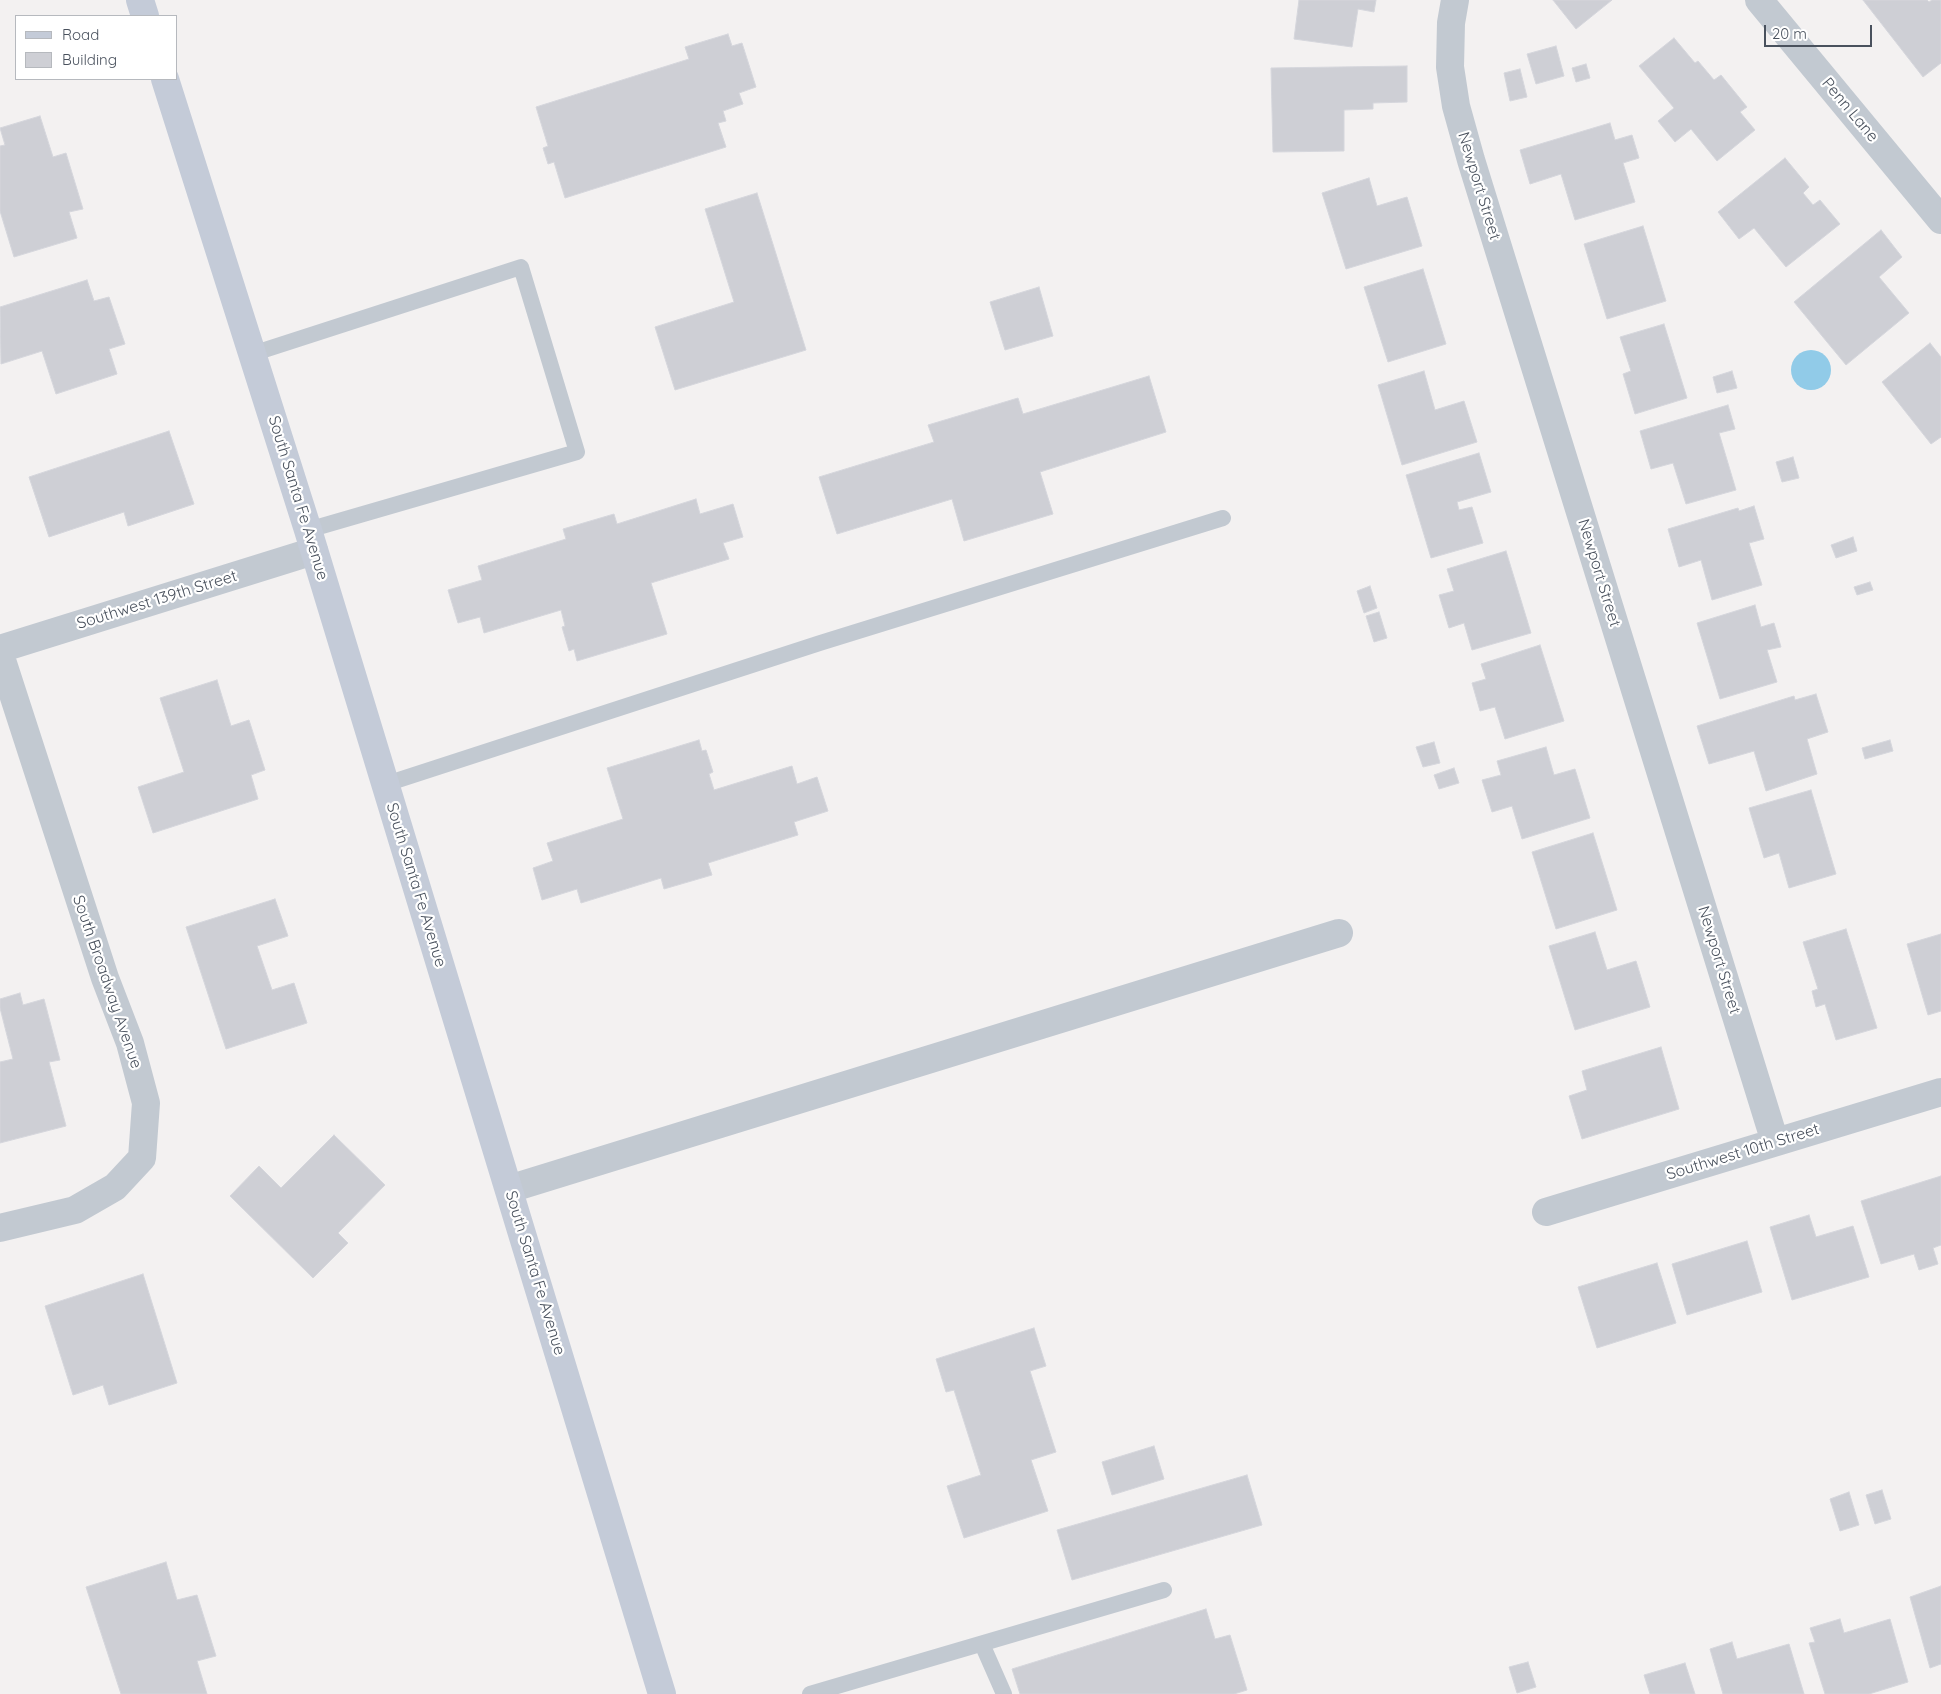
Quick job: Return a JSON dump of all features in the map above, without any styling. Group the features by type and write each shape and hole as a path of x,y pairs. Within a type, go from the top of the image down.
{"main road":[{"path":"140,0 145,15"},
{"name":"South Santa Fe Avenue","path":"165,80 386,784 662,1694"}],"street":[{"name":"Newport Street","path":"1455,0 1450,23 1450,67 1456,106 1471,160 1775,1142"},
{"name":"Penn Lane","path":"1759,0 1941,220"},
{"name":"Southwest 139th Street","path":"0,650 311,541"},
{"name":"South Broadway Avenue","path":"0,654 105,978 130,1043 146,1103 142,1158 115,1187 75,1210 0,1228"},
{"path":"509,1189 1339,933"},
{"name":"Southwest 10th Street","path":"1546,1212 1941,1092"}],"lane":[{"path":"252,354 521,267 577,452 311,541"},
{"path":"386,784 829,640 1222,518"},
{"path":"810,1694 1164,1590"},
{"path":"982,1644 1004,1694"}],"water":[{"path":"1815,350 1822,353 1828,359 1831,370 1830,378 1822,387 1815,390 1807,390 1800,387 1792,378 1791,366 1794,359 1803,351"}],"building":[{"path":"1299,0 1376,0 1374,12 1358,9 1352,47 1294,39"},
{"path":"1553,0 1612,0 1576,29"},
{"path":"1863,0 1927,0 1929,2 1941,0 1941,63 1923,77"},
{"path":"728,34 732,46 742,43 756,87 739,93 743,104 723,111 726,121 718,123 726,147 565,198 554,162 548,164 543,148 548,146 536,107 689,59 685,47"},
{"path":"1674,38 1695,63 1698,61 1714,80 1721,75 1747,107 1740,112 1755,130 1717,161 1691,129 1675,142 1658,121 1674,108 1639,66"},
{"path":"1556,46 1564,76 1536,84 1527,54"},
{"path":"1586,64 1590,78 1576,82 1572,68"},
{"path":"1407,66 1407,102 1373,103 1373,109 1344,110 1344,151 1273,152 1271,68"},
{"path":"1520,69 1527,97 1510,101 1504,73"},
{"path":"40,116 53,157 66,153 83,209 69,212 77,238 14,257 0,211 0,146 5,145 0,128"},
{"path":"1610,123 1615,140 1632,135 1639,158 1623,163 1635,202 1575,220 1561,174 1530,184 1520,150"},
{"path":"1785,158 1809,187 1803,193 1813,205 1820,200 1840,224 1786,267 1754,228 1739,239 1718,212"},
{"path":"1369,178 1377,206 1407,197 1422,246 1346,269 1322,193"},
{"path":"757,193 806,350 675,390 655,327 734,302 705,209"},
{"path":"1643,226 1666,301 1607,319 1584,244"},
{"path":"1881,230 1902,257 1879,277 1909,313 1846,365 1794,302"},
{"path":"1423,269 1446,344 1388,362 1364,287"},
{"path":"87,280 94,301 109,297 125,344 109,349 117,374 56,394 42,351 1,364 0,307"},
{"path":"1039,287 1053,336 1005,350 990,302"},
{"path":"1664,324 1687,398 1635,414 1623,374 1631,371 1620,337"},
{"path":"1930,343 1941,357 1941,437 1931,444 1882,382"},
{"path":"1424,371 1435,410 1464,401 1477,442 1402,465 1378,385"},
{"path":"1732,371 1737,388 1717,393 1713,377"},
{"path":"1149,376 1166,432 1040,472 1053,514 964,541 952,499 837,534 819,477 934,442 928,425 1018,398 1023,414"},
{"path":"1728,405 1735,429 1719,433 1736,490 1686,504 1673,463 1651,469 1640,431"},
{"path":"169,431 194,504 128,526 124,512 49,537 29,477"},
{"path":"1479,453 1491,492 1457,502 1459,510 1472,507 1483,543 1431,558 1406,475"},
{"path":"1793,457 1799,478 1782,482 1776,462"},
{"path":"696,499 700,514 733,504 743,537 723,543 729,559 651,583 667,634 577,661 574,649 569,651 562,627 565,626 561,610 484,633 480,617 458,623 448,590 482,580 478,566 566,539 563,529 614,514 617,524"},
{"path":"1754,506 1764,539 1749,543 1762,585 1712,600 1701,560 1679,567 1668,529 1738,508 1739,511"},
{"path":"1853,537 1857,551 1836,558 1831,545"},
{"path":"1506,551 1531,633 1472,650 1464,623 1449,628 1439,595 1454,591 1447,569"},
{"path":"1870,582 1873,590 1857,595 1854,587"},
{"path":"1370,586 1377,608 1364,613 1357,591"},
{"path":"1755,605 1761,627 1774,623 1781,647 1767,650 1777,682 1720,699 1697,623"},
{"path":"1379,612 1387,638 1374,642 1366,616"},
{"path":"1540,645 1564,721 1505,739 1495,707 1480,711 1472,683 1486,679 1481,664"},
{"path":"217,680 231,726 249,720 265,770 251,775 258,799 153,833 138,787 184,772 160,698"},
{"path":"1816,694 1828,732 1807,739 1817,774 1766,791 1754,751 1709,764 1697,726 1794,696 1795,700"},
{"path":"699,740 702,751 706,750 713,772 709,774 714,790 792,766 797,784 817,777 828,811 794,822 798,835 708,863 712,875 664,889 661,878 581,903 577,889 542,900 533,868 553,861 547,843 623,819 607,768"},
{"path":"1890,740 1893,751 1865,759 1862,748"},
{"path":"1434,742 1440,763 1423,767 1416,747"},
{"path":"1546,747 1554,775 1575,769 1590,818 1522,839 1512,806 1492,812 1482,780 1501,775 1497,761"},
{"path":"1454,768 1459,783 1439,789 1434,775"},
{"path":"1811,790 1836,874 1789,888 1779,853 1764,858 1749,808"},
{"path":"1593,833 1617,910 1556,929 1532,852"},
{"path":"275,899 288,936 257,946 272,990 294,983 307,1023 226,1049 186,927"},
{"path":"1846,929 1877,1028 1836,1040 1825,1004 1816,1007 1812,991 1818,989 1803,942"},
{"path":"1595,932 1607,970 1636,961 1650,1007 1575,1030 1549,946"},
{"path":"1941,934 1941,1011 1928,1015 1907,944"},
{"path":"20,993 23,1005 44,999 60,1060 49,1062 66,1126 0,1143 0,1062 13,1059 0,1008 0,999"},
{"path":"1661,1047 1679,1109 1582,1139 1569,1096 1587,1090 1582,1071"},
{"path":"334,1135 385,1185 338,1233 348,1243 313,1278 230,1196 259,1166 281,1188"},
{"path":"1941,1176 1941,1245 1933,1248 1938,1264 1919,1270 1914,1254 1881,1264 1861,1201"},
{"path":"1809,1215 1816,1237 1853,1226 1869,1277 1792,1300 1770,1227"},
{"path":"1747,1241 1762,1292 1687,1315 1672,1264"},
{"path":"1657,1263 1676,1323 1597,1348 1578,1287"},
{"path":"143,1274 177,1383 109,1405 103,1385 73,1395 45,1306"},
{"path":"1034,1328 1046,1366 1030,1371 1056,1452 1031,1460 1048,1511 964,1538 947,1486 981,1475 954,1390 946,1392 936,1359"},
{"path":"1154,1446 1164,1479 1112,1495 1102,1462"},
{"path":"1247,1475 1262,1525 1072,1580 1057,1530"},
{"path":"1882,1490 1891,1519 1875,1524 1866,1495"},
{"path":"1849,1492 1859,1525 1840,1531 1830,1499"},
{"path":"166,1562 177,1600 197,1595 216,1656 197,1661 207,1694 121,1694 86,1587"},
{"path":"1941,1586 1941,1664 1930,1668 1910,1597"},
{"path":"1206,1609 1215,1639 1230,1635 1247,1690 1234,1694 1020,1694 1012,1669"},
{"path":"1840,1619 1844,1633 1890,1619 1908,1682 1869,1694 1825,1694 1809,1643 1815,1642 1810,1628"},
{"path":"1732,1642 1737,1659 1789,1644 1804,1694 1723,1694 1710,1649"},
{"path":"1528,1662 1536,1687 1517,1693 1509,1667"},
{"path":"1685,1663 1695,1694 1650,1694 1644,1675"}]}
